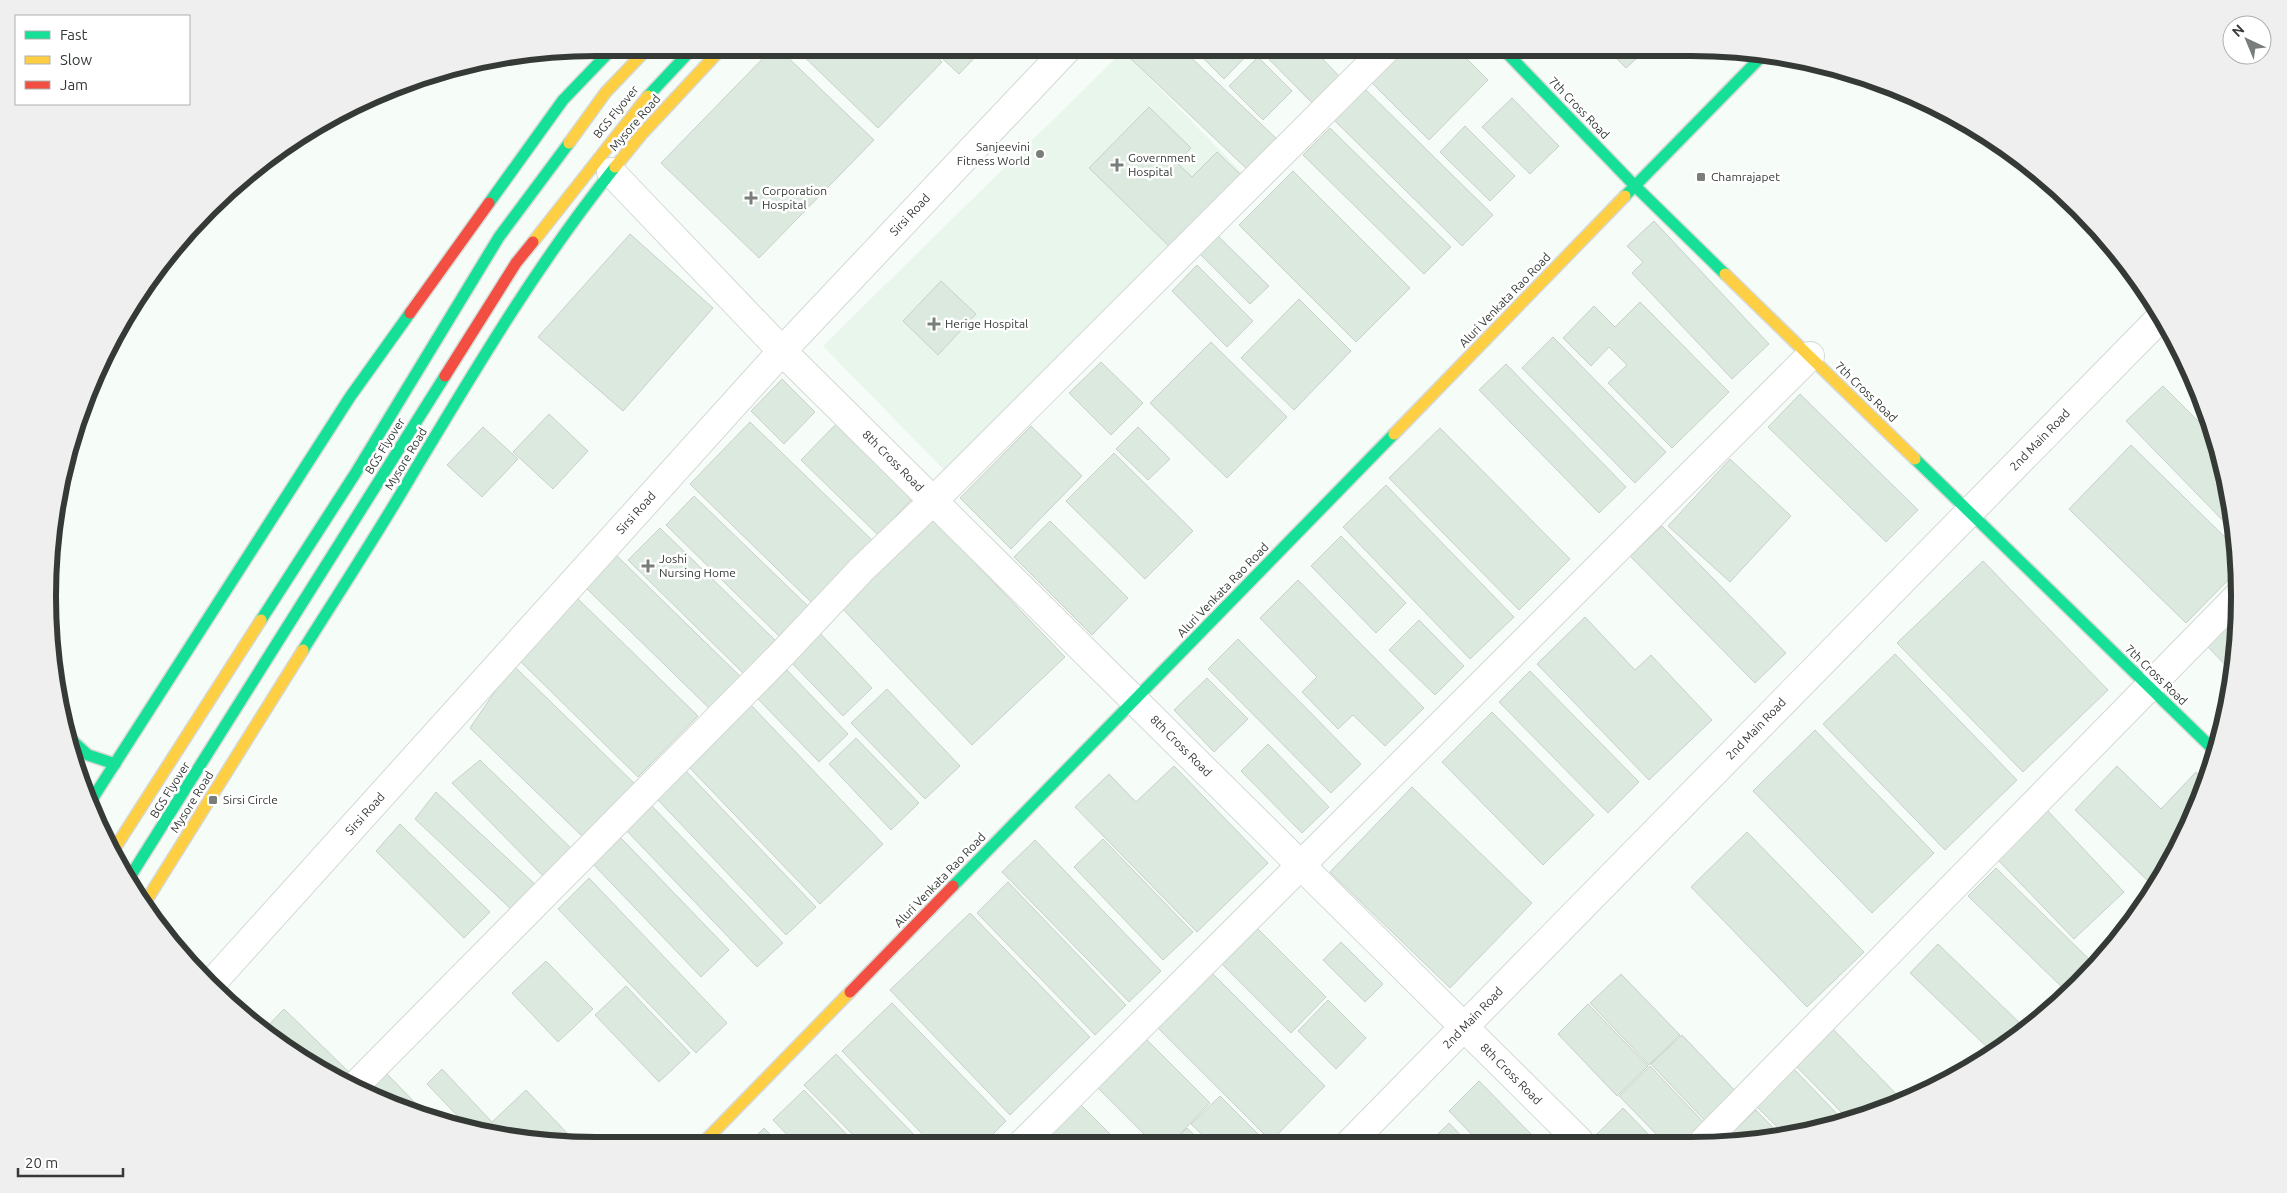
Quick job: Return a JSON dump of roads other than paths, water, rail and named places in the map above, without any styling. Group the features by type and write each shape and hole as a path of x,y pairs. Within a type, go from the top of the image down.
{"main road":[{"path":"94,796 350,397 563,100 605,56"},
{"name":"BGS Flyover","path":"117,845 355,474 500,237 606,92 640,56"},
{"name":"BGS Flyover","path":"133,873 516,263 638,106 685,56"},
{"name":"Mysore Road","path":"148,898 402,492 510,312 611,172 641,135 715,56"},
{"name":"7th Cross Road","path":"1510,56 1635,186 2209,745"},
{"name":"Aluri Venkata Rao Road","path":"709,1137 1758,61"},
{"path":"78,746 88,755 115,764"}],"street":[{"name":"Sirsi Road","path":"215,980 782,351 1060,56"},
{"path":"359,1082 783,653 861,570 933,501 1379,56"},
{"name":"8th Cross Road","path":"611,172 782,351 1575,1137"},
{"name":"2nd Main Road","path":"1356,1137 2156,322"},
{"path":"1029,1137 1810,356"},
{"path":"1708,1136 2231,603"}],"place":[{"name":"Sanjeevini Fitness World","path":"1040,154"},
{"name":"Government Hospital","path":"1117,165"},
{"name":"Chamrajapet","path":"1701,177"},
{"name":"Corporation Hospital","path":"751,198"},
{"name":"Herige Hospital","path":"934,324"},
{"name":"Joshi Nursing Home","path":"648,566"},
{"name":"Sirsi Circle","path":"213,800"}]}
